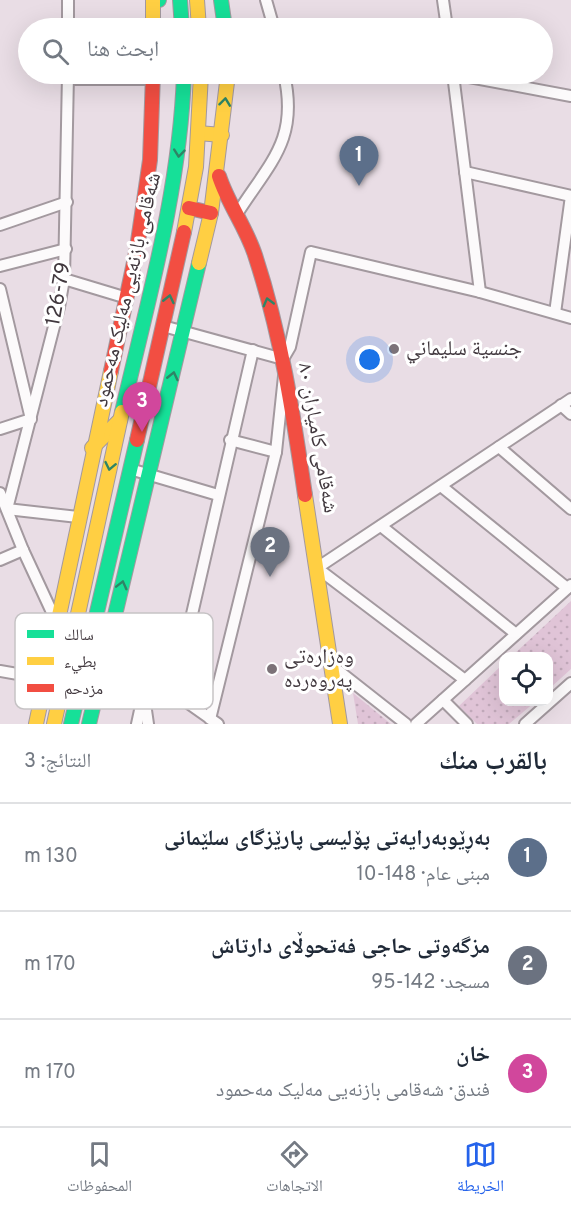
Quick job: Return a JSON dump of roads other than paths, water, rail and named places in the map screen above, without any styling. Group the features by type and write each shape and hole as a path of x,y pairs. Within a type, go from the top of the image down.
{"main road":[{"path":"154,18 155,0"},
{"path":"180,0 181,18"},
{"path":"197,0 198,18"},
{"path":"221,0 224,18"},
{"path":"58,613 92,448 127,298 146,192 153,84"},
{"name":"شەقامی بازنەیی مەلیک مەحمود","path":"78,613 120,420 170,213 175,187 183,84"},
{"name":"شەقامی بازنەیی مەلیک مەحمود","path":"97,613 193,190 200,84"},
{"path":"115,613 211,213 227,84"},
{"path":"198,133 222,135"},
{"name":"شەقامی کامیاران ٨٠","path":"218,170 222,190 237,214 255,254 284,360 340,724"},
{"path":"175,187 193,190"},
{"path":"170,213 211,213"},
{"path":"92,448 120,420"},
{"path":"36,724 39,709"},
{"name":"شەقامی بازنەیی مەلیک مەحمود","path":"54,724 57,709"},
{"name":"شەقامی بازنەیی مەلیک مەحمود","path":"71,724 74,709"},
{"path":"89,724 92,709"}],"street":[{"path":"68,0 68,18"},
{"path":"266,0 271,18"},
{"path":"443,0 446,18"},
{"name":"126-79","path":"7,509 64,279 68,84"},
{"path":"237,214 286,135 290,105 286,84"},
{"path":"454,84 480,292"},
{"path":"507,84 571,96"},
{"path":"465,172 571,196 555,313"},
{"path":"0,225 67,202"},
{"path":"0,266 66,249"},
{"path":"197,709 214,721 276,452 284,360 290,347 311,252 480,292 571,318"},
{"path":"64,279 127,298"},
{"path":"0,289 31,419 0,429"},
{"path":"163,326 284,360"},
{"path":"192,613 230,440 253,351"},
{"path":"465,680 317,568 571,399"},
{"path":"561,405 571,414"},
{"path":"230,440 276,452"},
{"path":"499,447 571,509"},
{"path":"130,469 218,495"},
{"path":"416,724 569,587 441,486"},
{"path":"0,493 52,613"},
{"path":"7,509 78,517"},
{"path":"381,526 516,634"},
{"path":"0,560 23,550"},
{"path":"331,665 406,724"},
{"path":"0,671 15,674"},
{"path":"525,724 571,683"},
{"path":"443,699 467,724"},
{"path":"137,724 140,709"},
{"path":"146,709 148,724"}],"place":[{"name":"بەڕێوبەرایەتی پۆلیسی پارێزگای سلێمانی","path":"359,186"},
{"name":"جنسية سليماني","path":"394,349"},
{"name":"خان","path":"142,432"},
{"name":"مزگەوتی حاجی فەتحوڵای دارتاش","path":"270,577"},
{"name":"وەزارەتی پەروەردە","path":"272,669"}]}
